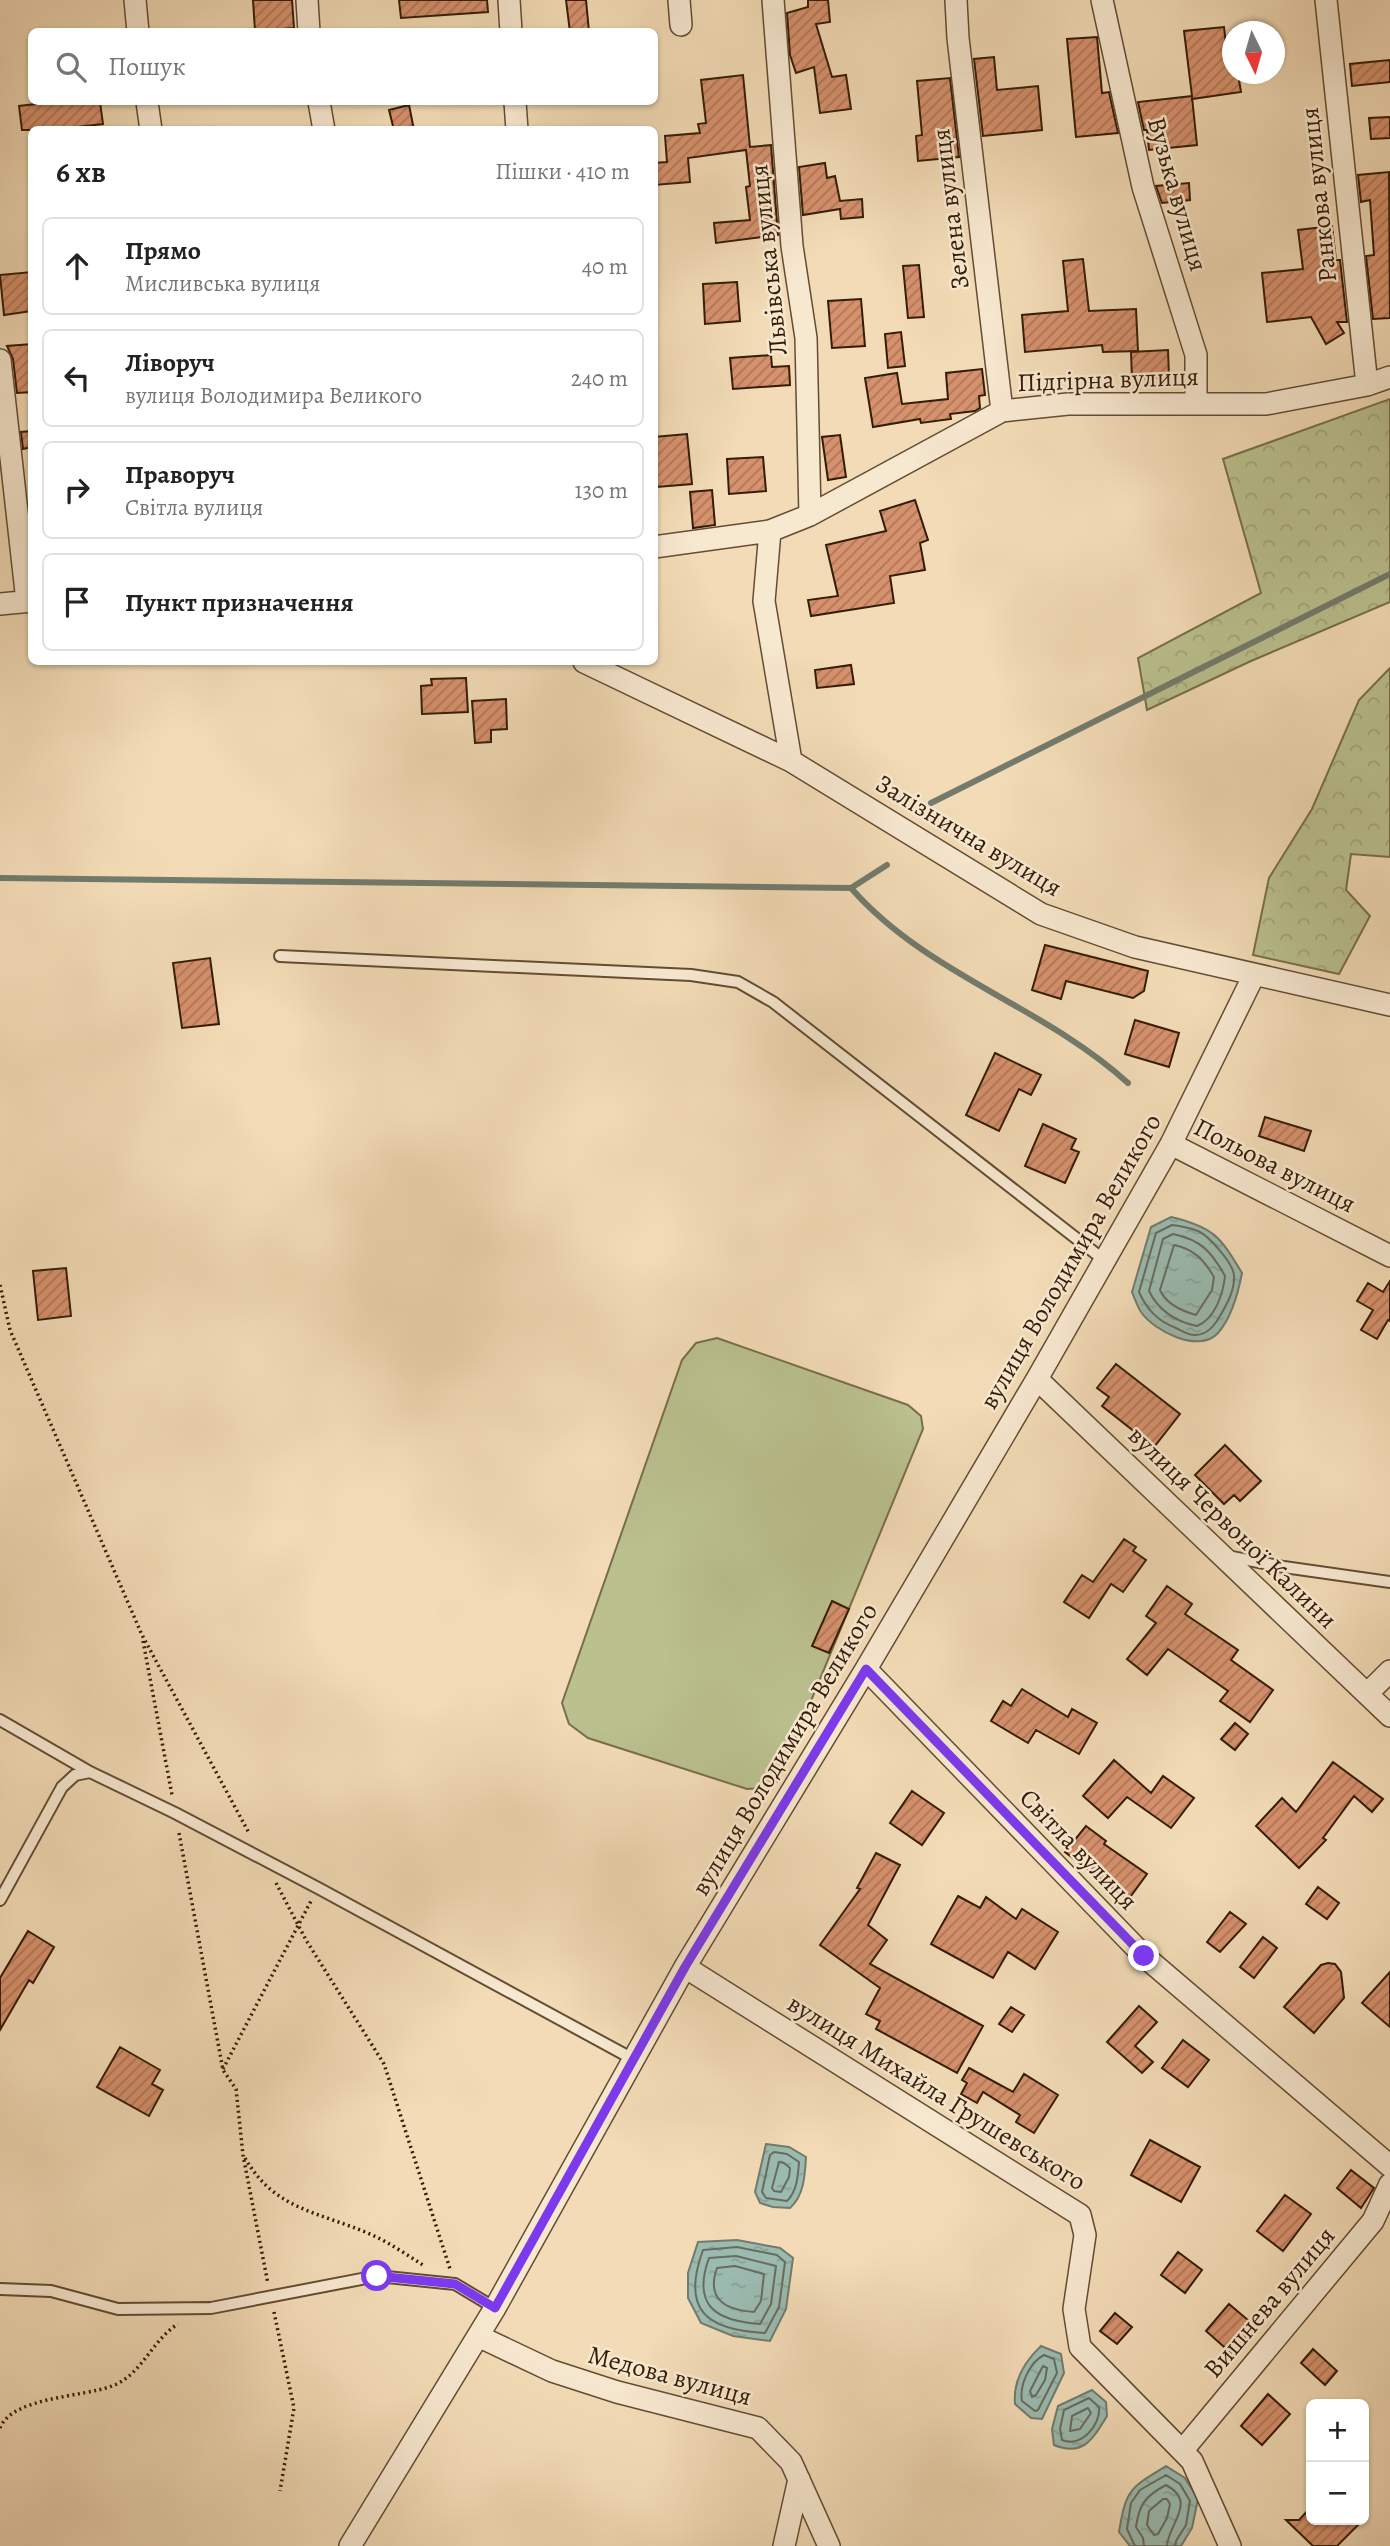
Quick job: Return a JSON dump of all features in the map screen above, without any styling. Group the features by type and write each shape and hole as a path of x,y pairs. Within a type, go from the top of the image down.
{"street":[{"path":"135,0 138,28"},
{"path":"307,0 309,28"},
{"path":"509,0 510,28"},
{"path":"679,0 681,25"},
{"name":"Львівська вулиця","path":"773,0 792,246 806,338 810,515"},
{"name":"Зелена вулиця","path":"956,0 958,37 1002,411"},
{"name":"Вузька вулиця","path":"1102,0 1143,187 1196,355 1196,402"},
{"name":"Ранкова вулиця","path":"1326,0 1367,385"},
{"path":"147,105 150,126"},
{"path":"320,105 323,126"},
{"path":"515,105 517,126"},
{"path":"0,360 28,593"},
{"name":"Підгірна вулиця","path":"658,546 770,531 810,515 1002,411 1068,404 1266,404 1367,385 1390,377"},
{"path":"770,531 764,601 791,761"},
{"path":"0,604 28,601"},
{"name":"Залізнична вулиця","path":"590,665 791,761 1041,914 1135,947 1390,1005"},
{"name":"вулиця Володимира Великого","path":"350,2546 495,2308 685,1967 866,1669 1037,1379 1171,1144 1254,975"},
{"name":"Польова вулиця","path":"1171,1144 1390,1256"},
{"name":"вулиця Червоної Калини","path":"1037,1379 1390,1716"},
{"name":"Світла вулиця","path":"866,1669 1144,1956 1390,2166"},
{"path":"1367,1694 1390,1671"},
{"name":"вулиця Михайла Грушевського","path":"685,1967 1080,2215 1085,2235 1074,2309 1080,2347 1192,2461 1230,2546"},
{"name":"Вишнева вулиця","path":"1182,2451 1373,2221 1390,2184"},
{"name":"Медова вулиця","path":"478,2336 552,2371 617,2392 758,2428 791,2462 829,2546"},
{"path":"784,2546 799,2479"}],"lane":[{"path":"280,956 691,975 738,982 772,1002 1104,1260"},
{"path":"1222,1555 1390,1582"},
{"path":"0,1720 90,1772 318,1888 634,2059"},
{"path":"0,1900 62,1787 75,1775 90,1772"},
{"path":"0,2288 51,2291 118,2309 211,2308 377,2276 455,2284 495,2308"}],"path":[{"path":"0,1285 10,1330 142,1635 298,1925 384,2064 455,2284"},
{"path":"142,1635 223,2070 236,2089 243,2155 294,2408 280,2491"},
{"path":"223,2070 318,1888"},
{"path":"243,2155 255,2176 267,2189 303,2210 381,2239 455,2284"},
{"path":"0,2428 2,2422 18,2410 38,2402 66,2398 115,2385 131,2374 165,2332 187,2318 211,2308"}],"green space":[{"path":"1390,399 1390,602 1251,661 1147,710 1138,658 1261,593 1223,459"},
{"path":"1390,668 1390,857 1351,854 1346,890 1370,916 1339,974 1253,955 1269,878 1312,809 1359,700"},
{"path":"717,1338 908,1405 921,1416 923,1429 778,1781 764,1788 747,1789 588,1738 569,1724 562,1703 682,1360 696,1343"}],"water":[{"path":"1171,1217 1197,1225 1214,1235 1228,1250 1242,1273 1231,1313 1223,1327 1210,1339 1189,1341 1166,1333 1141,1312 1132,1292 1151,1227"},
{"path":"766,2144 789,2147 806,2157 801,2191 790,2208 760,2203 755,2192"},
{"path":"737,2240 780,2248 793,2258 786,2309 770,2341 733,2336 701,2323 688,2298 688,2273 698,2242"},
{"path":"1041,2346 1061,2354 1064,2373 1042,2419 1031,2418 1015,2404 1016,2387 1021,2372"},
{"path":"1092,2390 1106,2402 1107,2416 1097,2432 1080,2447 1073,2449 1054,2445 1052,2429 1058,2406"},
{"path":"1166,2466 1185,2478 1198,2499 1192,2528 1181,2546 1130,2546 1119,2532 1127,2498 1137,2485"}],"building":[{"path":"253,0 292,0 294,28 255,28"},
{"path":"399,0 487,0 488,12 401,18"},
{"path":"566,0 586,0 589,28 570,28"},
{"path":"808,0 828,0 830,22 816,24 832,77 846,75 851,109 820,113 814,67 796,73 790,55 787,13 808,7"},
{"path":"1222,27 1222,84 1240,84 1241,92 1192,99 1197,145 1149,150 1147,130 1144,130 1138,102 1192,96 1184,31"},
{"path":"1097,37 1102,93 1109,92 1118,133 1076,137 1067,39"},
{"path":"994,57 997,90 1038,86 1042,130 983,136 974,59"},
{"path":"1390,60 1390,82 1352,86 1350,64"},
{"path":"743,75 750,147 771,145 778,235 716,243 714,223 750,220 746,187 750,186 746,150 688,158 690,182 658,185 658,163 667,162 665,136 700,133 698,124 706,123 701,80"},
{"path":"950,78 959,157 918,161 916,136 922,135 917,81"},
{"path":"100,105 103,124 28,126 28,130 22,130 19,106"},
{"path":"409,105 413,126 393,126 389,110"},
{"path":"1390,117 1390,138 1371,139 1369,118"},
{"path":"825,163 827,178 835,176 840,201 862,199 863,217 841,219 840,209 803,215 799,167"},
{"path":"1389,172 1390,318 1373,319 1366,256 1374,255 1370,200 1361,202 1358,175"},
{"path":"1189,183 1190,200 1162,203 1156,186"},
{"path":"1332,226 1336,260 1340,260 1347,322 1337,322 1344,333 1326,344 1311,317 1267,322 1262,273 1303,269 1298,230"},
{"path":"1083,259 1089,311 1136,309 1138,351 1103,352 1102,345 1025,352 1022,315 1068,311 1063,261"},
{"path":"919,265 924,317 908,318 903,266"},
{"path":"28,272 28,312 4,315 0,275"},
{"path":"737,282 740,321 705,324 703,284"},
{"path":"861,299 865,346 832,348 828,301"},
{"path":"901,332 905,366 888,368 885,334"},
{"path":"28,344 28,392 17,393 13,359 7,346"},
{"path":"1168,350 1169,377 1132,379 1131,352"},
{"path":"771,355 772,367 789,366 790,385 733,389 730,358"},
{"path":"982,369 985,395 979,396 980,408 975,411 950,414 951,419 921,423 920,419 873,427 865,378 897,373 902,404 948,399 946,373"},
{"path":"28,431 28,448 23,449 21,432"},
{"path":"687,434 692,484 658,487 658,437"},
{"path":"840,435 846,477 828,480 822,437"},
{"path":"763,457 766,491 729,494 727,459"},
{"path":"712,490 715,525 693,528 690,492"},
{"path":"915,500 928,540 920,543 925,570 890,576 894,603 811,616 808,600 838,596 826,545 886,531 880,511"},
{"path":"851,665 854,684 817,688 815,670"},
{"path":"466,678 468,712 422,714 421,686 432,685 431,679"},
{"path":"506,699 507,729 491,730 491,742 475,743 472,701"},
{"path":"1045,945 1148,971 1144,991 1133,998 1066,981 1061,999 1032,990"},
{"path":"210,958 219,1024 182,1028 173,963"},
{"path":"1135,1020 1179,1033 1169,1067 1125,1054"},
{"path":"995,1053 1041,1075 1031,1095 1019,1089 999,1131 966,1115"},
{"path":"1265,1117 1311,1131 1304,1151 1259,1136"},
{"path":"1043,1124 1076,1139 1071,1149 1079,1152 1065,1183 1025,1166"},
{"path":"66,1268 71,1316 38,1320 33,1271"},
{"path":"1390,1281 1390,1321 1388,1320 1377,1339 1361,1330 1373,1310 1357,1301 1368,1283 1383,1292"},
{"path":"1116,1364 1180,1414 1154,1447 1102,1406 1109,1397 1097,1388"},
{"path":"1225,1445 1261,1481 1240,1501 1234,1495 1224,1504 1195,1475"},
{"path":"1124,1539 1136,1547 1133,1551 1146,1560 1123,1592 1111,1584 1089,1618 1064,1602 1082,1575 1093,1582"},
{"path":"1167,1586 1192,1604 1185,1614 1238,1650 1231,1660 1273,1690 1250,1722 1220,1701 1228,1691 1168,1649 1147,1675 1127,1659 1156,1623 1146,1616"},
{"path":"832,1601 849,1609 829,1653 812,1646"},
{"path":"1022,1689 1068,1717 1072,1709 1097,1723 1079,1754 1036,1730 1028,1743 991,1721 1003,1701 1011,1706"},
{"path":"1235,1723 1248,1734 1235,1750 1221,1739"},
{"path":"1114,1760 1151,1793 1163,1776 1194,1798 1171,1828 1127,1797 1108,1818 1083,1796"},
{"path":"1333,1762 1383,1799 1372,1812 1354,1796 1323,1838 1326,1840 1299,1868 1256,1826 1282,1798 1296,1812"},
{"path":"912,1791 944,1813 922,1845 890,1823"},
{"path":"1086,1826 1106,1841 1104,1844 1147,1874 1128,1900 1065,1852"},
{"path":"876,1853 900,1865 868,1925 887,1940 870,1964 983,2026 957,2073 876,2029 880,2021 866,2014 880,1988 820,1945 860,1889 857,1888"},
{"path":"1318,1887 1339,1903 1327,1919 1306,1904"},
{"path":"958,1896 980,1908 986,1897 1016,1919 1022,1909 1058,1932 1035,1969 1008,1952 993,1978 931,1944"},
{"path":"1230,1912 1246,1924 1220,1952 1207,1942"},
{"path":"28,1931 54,1947 33,1983 29,1980 0,2030 0,1978"},
{"path":"1263,1937 1277,1948 1254,1978 1240,1967"},
{"path":"1335,1964 1341,1972 1344,1998 1314,2033 1284,2007 1321,1965"},
{"path":"1390,1972 1390,2027 1362,2003"},
{"path":"1139,2006 1157,2022 1135,2046 1153,2062 1142,2073 1107,2042"},
{"path":"1011,2007 1024,2015 1012,2032 999,2024"},
{"path":"1183,2040 1209,2060 1188,2087 1162,2068"},
{"path":"120,2047 160,2070 152,2084 163,2090 149,2116 97,2087"},
{"path":"969,2068 1013,2092 1024,2074 1058,2095 1034,2133 1016,2122 1020,2115 983,2092 977,2103 961,2094 967,2083 962,2080"},
{"path":"1150,2140 1200,2167 1181,2202 1131,2175"},
{"path":"1351,2170 1374,2188 1361,2208 1337,2188"},
{"path":"1285,2195 1311,2214 1283,2251 1257,2231"},
{"path":"1178,2252 1202,2270 1185,2293 1161,2275"},
{"path":"1229,2304 1255,2326 1231,2353 1206,2331"},
{"path":"1115,2313 1132,2327 1117,2344 1100,2331"},
{"path":"1313,2349 1337,2371 1325,2385 1301,2363"},
{"path":"1268,2394 1290,2414 1262,2445 1241,2426"},
{"path":"1306,2512 1306,2525 1358,2525 1337,2546 1313,2546 1286,2520 1299,2520"}],"waterway":[{"path":"931,803 1390,574"},
{"path":"0,878 851,888 887,865"},
{"path":"851,888 881,918 915,944 950,968 1060,1032 1128,1083"}],"route":[{"path":"377,2276 455,2284 495,2308 685,1967 866,1669 1144,1956"}]}
